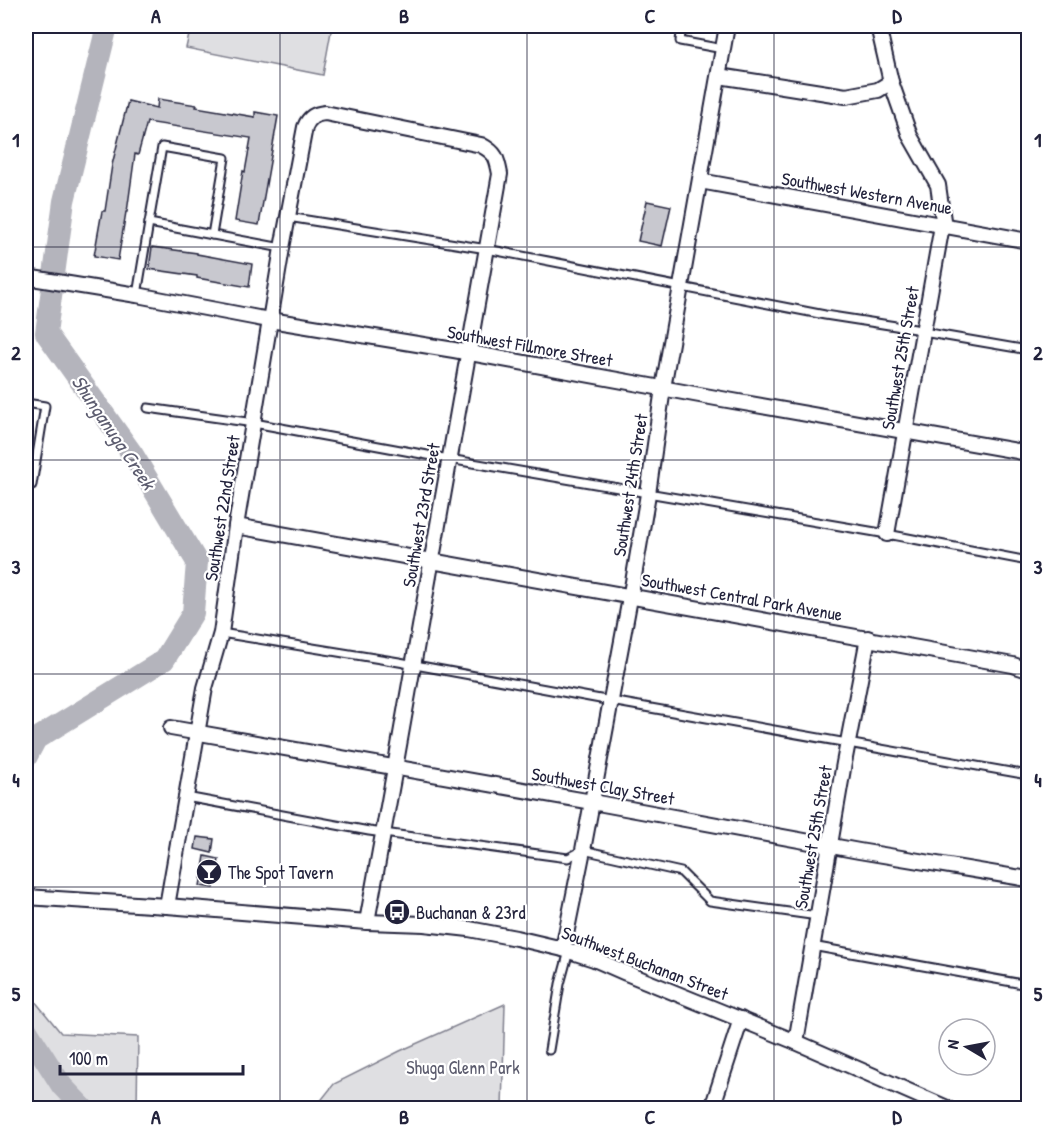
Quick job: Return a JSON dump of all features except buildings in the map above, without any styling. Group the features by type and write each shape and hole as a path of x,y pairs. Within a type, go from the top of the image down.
{"street":[{"name":"Southwest 24th Street","path":"566,950 648,494 663,388 727,26"},
{"name":"Southwest 25th Street","path":"878,26 891,82 910,136 938,185 943,212 887,534"},
{"path":"719,76 846,96 878,90 891,82"},
{"name":"Southwest 22nd Street","path":"167,906 197,733 221,633 236,526 282,248 305,127 313,116 325,114 458,141"},
{"name":"Southwest 23rd Street","path":"367,922 500,174 497,159 490,150 458,141"},
{"name":"Southwest Western Avenue","path":"700,181 1029,241"},
{"name":"Southwest Fillmore Street","path":"26,277 468,352 1029,453"},
{"name":"Southwest Central Park Avenue","path":"236,526 868,638 1014,665 1029,670"},
{"name":"Southwest 25th Street","path":"796,1042 868,638"},
{"name":"Southwest Clay Street","path":"171,728 830,846 1029,879"},
{"name":"Southwest Buchanan Street","path":"26,897 367,922 424,924 516,938 594,959 796,1042 947,1108"},
{"path":"712,1108 741,1019"}],"lane":[{"path":"682,26 680,41 723,50"},
{"path":"137,295 162,147 225,158 212,235"},
{"path":"288,217 487,249 825,315 915,328 923,332 1029,350"},
{"path":"149,223 282,248"},
{"path":"26,403 45,406 32,485 26,487"},
{"path":"148,408 254,423 1029,561"},
{"path":"221,633 413,664 611,702 1029,775"},
{"path":"185,797 384,833 568,858 583,850 681,872 710,901 818,916"},
{"path":"812,946 1029,985"},
{"path":"549,1050 566,950"}],"green space":[{"path":"191,26 332,26 323,75 186,48"},
{"path":"26,984 30,995 61,1033 138,1037 137,1108 26,1108"},
{"name":"Shuga Glenn Park","path":"505,1004 502,1108 315,1108 334,1084 400,1051"}],"waterway":[{"name":"Shunganuga Creek","path":"26,758 36,739 164,660 193,613 197,562 133,455 46,333 64,201 107,26"},
{"name":"Shunganuga Creek","path":"26,1029 62,1086 83,1108"}],"place":[{"name":"The Spot Tavern","path":"209,872"},
{"name":"Buchanan & 23rd","path":"397,912"}]}
